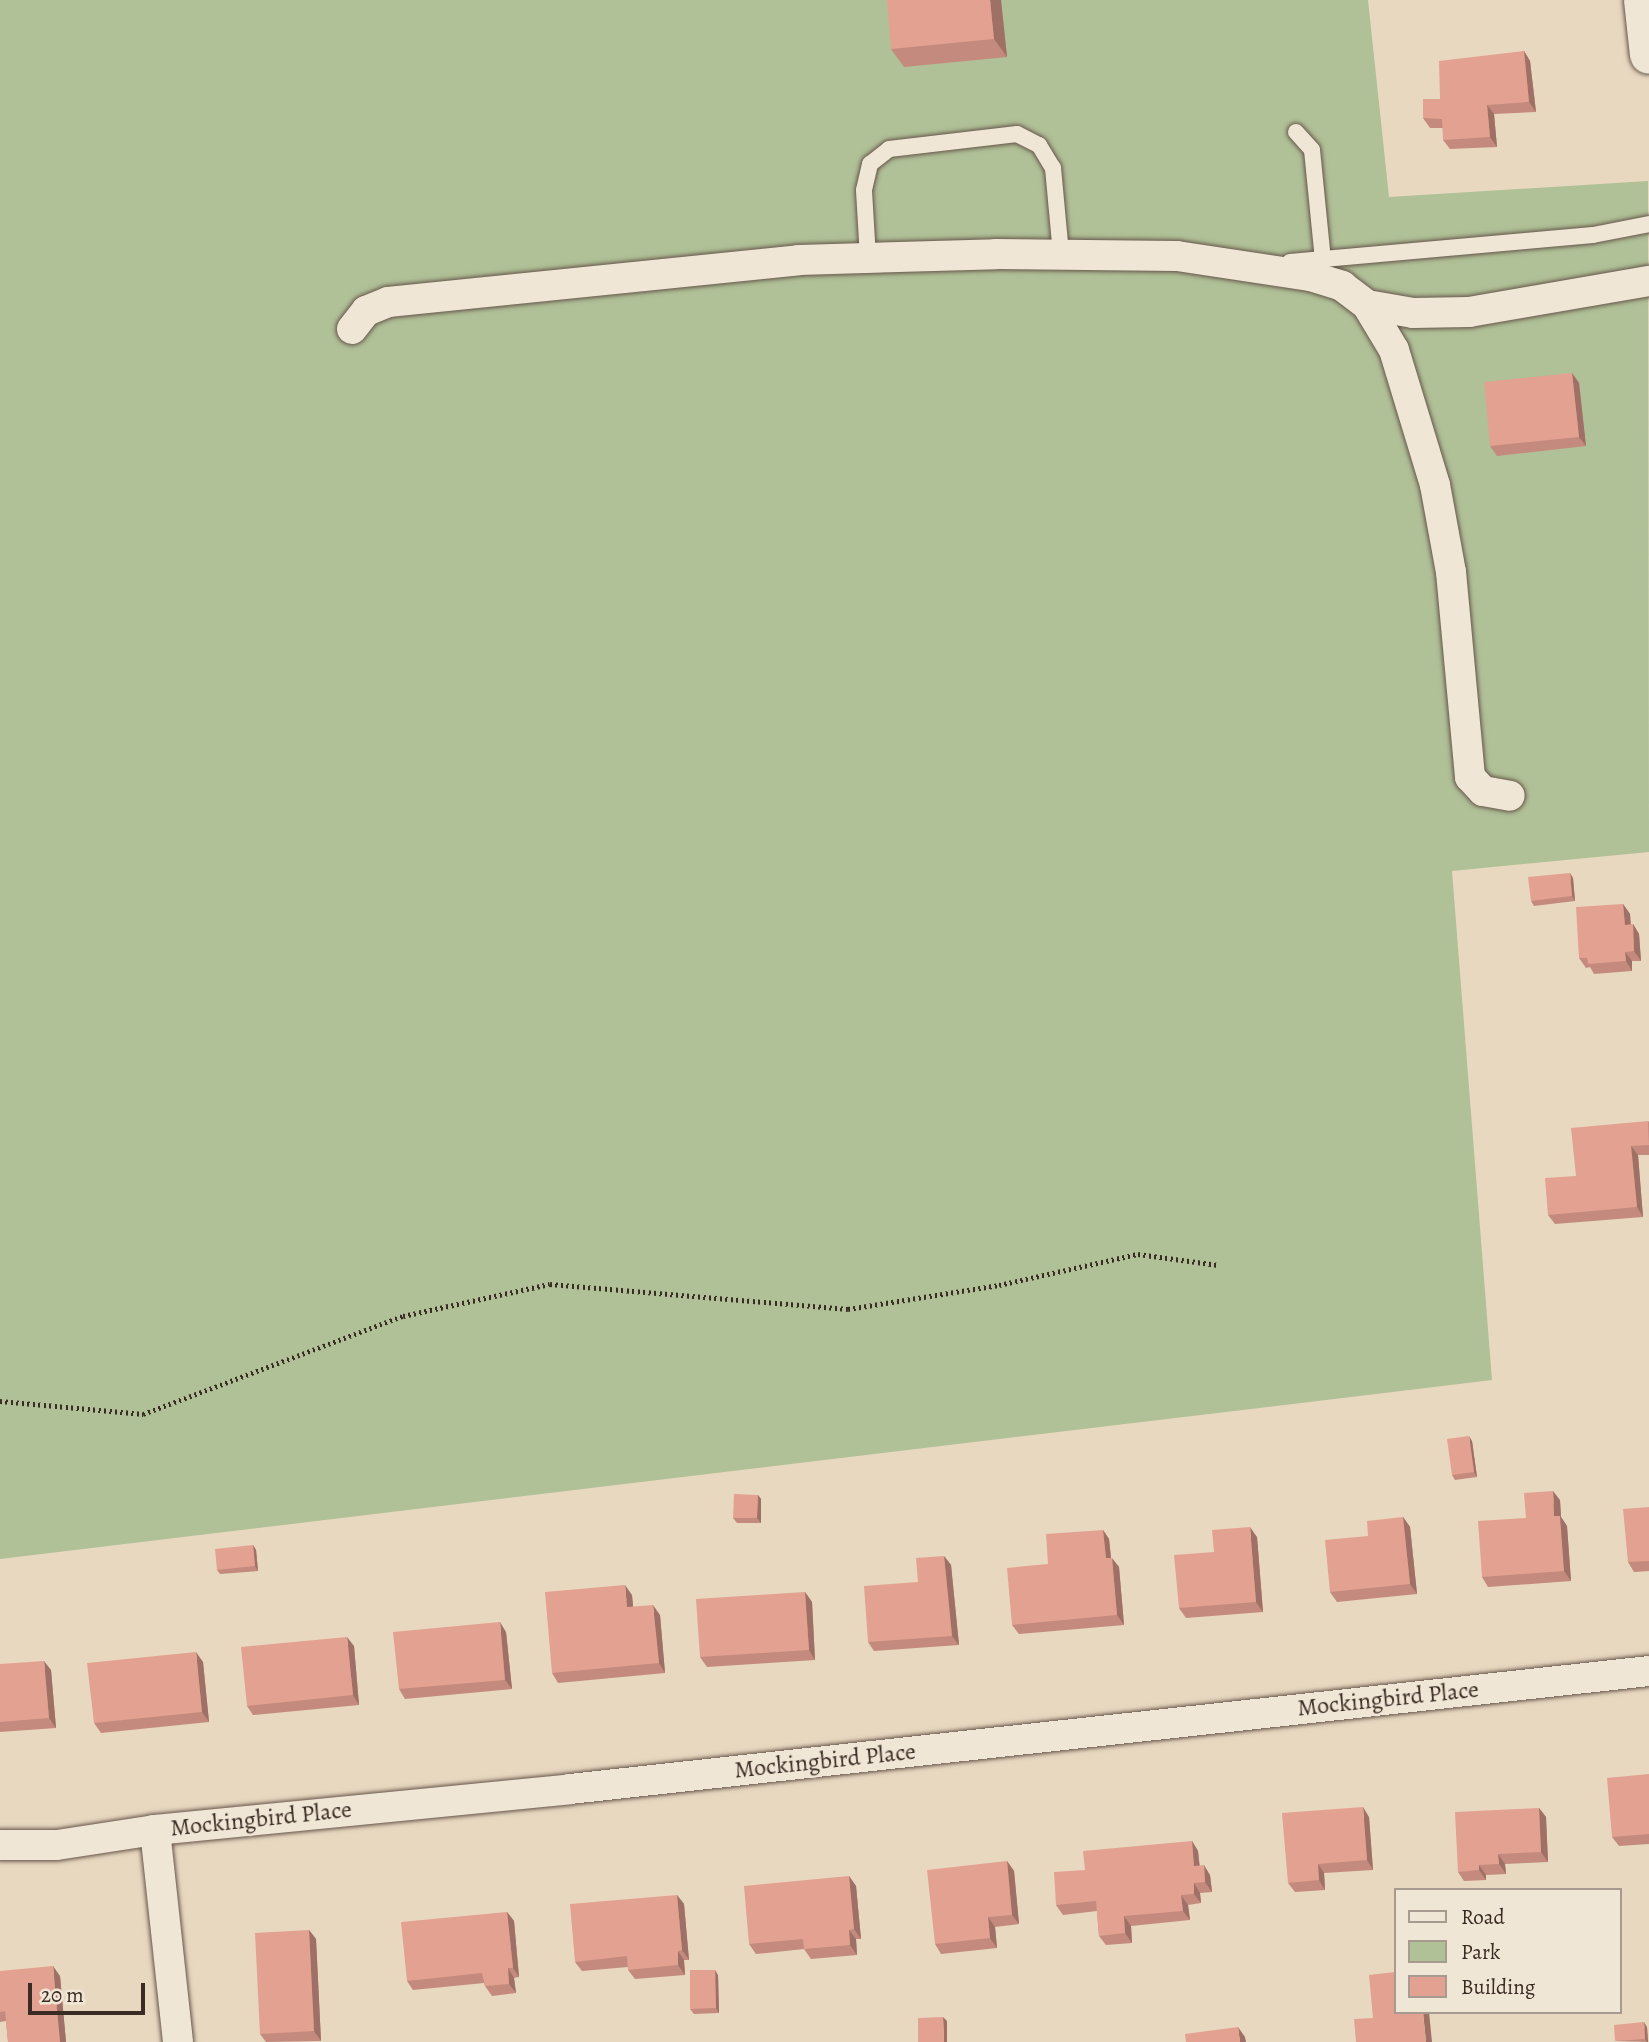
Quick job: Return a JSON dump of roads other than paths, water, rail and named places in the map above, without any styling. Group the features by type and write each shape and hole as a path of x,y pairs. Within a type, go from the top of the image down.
{"street":[{"path":"1643,0 1649,55"},
{"path":"352,328 366,311 388,302 799,260 1061,254 1177,256 1310,276 1342,285 1367,305 1394,350 1435,485 1451,572 1470,778 1483,790 1510,796"},
{"path":"1367,305 1413,313 1469,312 1649,281"},
{"name":"Mockingbird Place","path":"0,1846 57,1846 155,1830 570,1789 1649,1671"},
{"path":"155,1830 178,2042"}],"lane":[{"path":"1296,132 1312,150 1323,260"},
{"path":"868,258 864,190 870,164 889,149 1017,134 1039,145 1053,168 1061,254"},
{"path":"1240,265 1593,235 1649,224"}]}
